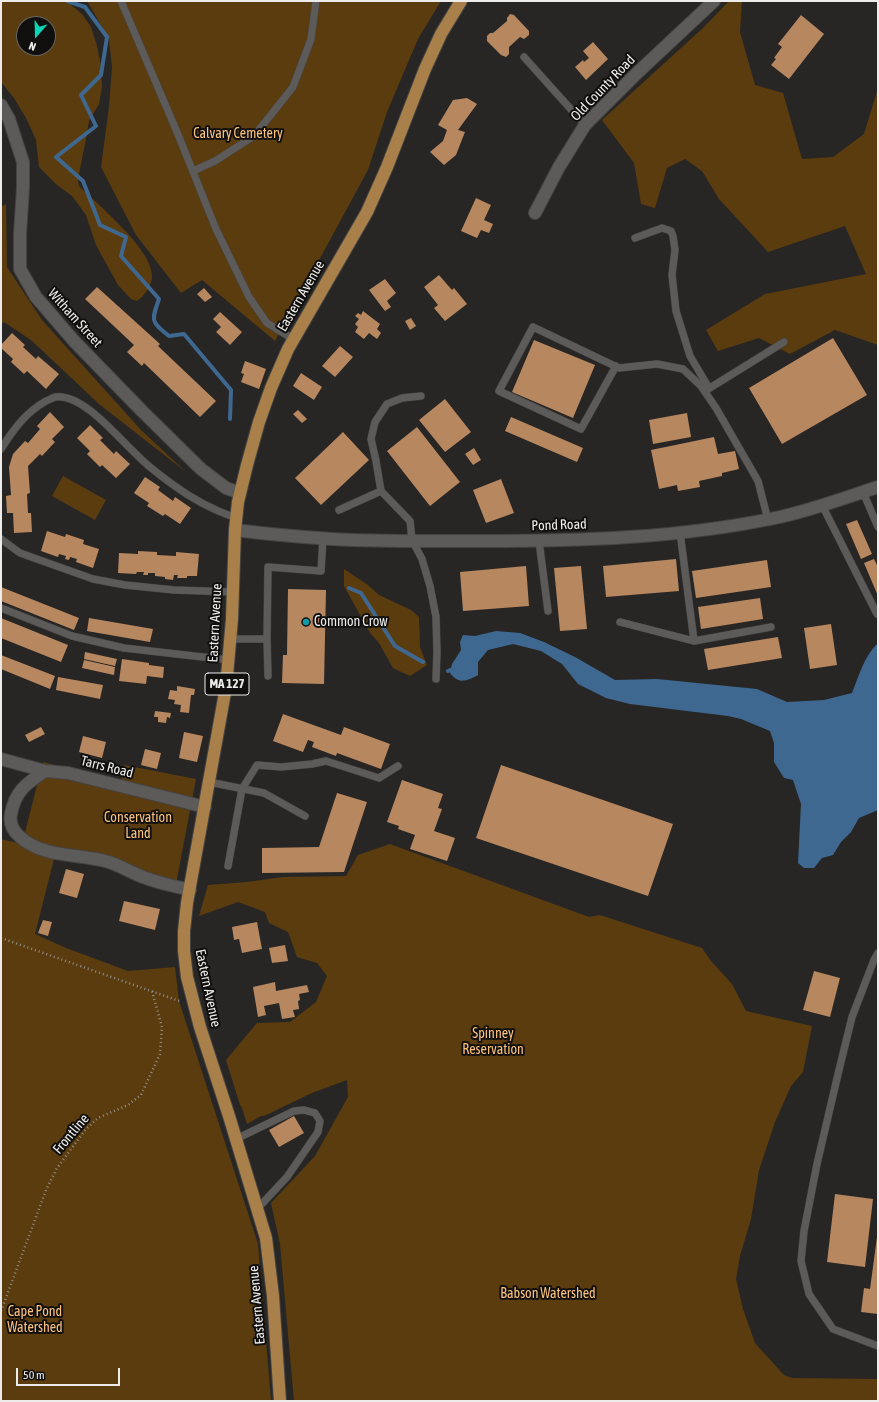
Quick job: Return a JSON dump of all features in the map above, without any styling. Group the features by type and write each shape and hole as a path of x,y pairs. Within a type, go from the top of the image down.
{"main road":[{"name":"Eastern Avenue","path":"280,1401 273,1296 266,1238 258,1208 200,1027 188,977 184,951 184,931 190,890 226,687 229,660 236,518 240,493 259,422 271,388 293,339 367,212 387,167 425,69 441,34 461,1"}],"street":[{"name":"Old County Road","path":"535,213 559,167 585,125 636,74 714,1"},
{"name":"Witham Street","path":"1,105 9,119 23,162 20,269 36,297 74,341 201,469 226,488 240,493"},
{"name":"Pond Road","path":"235,530 323,538 539,541 590,539 708,530 768,520 878,487"},
{"name":"Tarrs Road","path":"1,759 45,771 68,773 205,807"},
{"path":"45,771 31,780 18,792 12,806 10,819 13,831 26,842 40,850 109,862 144,877 190,890"}],"lane":[{"path":"121,1 216,229 249,297 268,323 293,339"},
{"path":"193,171 215,161 254,136 293,87 311,39 316,1"},
{"path":"524,57 585,125"},
{"path":"635,238 662,228 671,231 675,250 672,275 676,311 690,356 716,408 758,481 768,520"},
{"path":"616,366 581,429 499,391 532,327 616,366 619,368 657,364 683,369 707,390"},
{"path":"707,390 784,342"},
{"path":"421,396 402,398 388,404 375,422 371,438 381,491 410,521 412,540 422,559 430,586 436,617 436,679"},
{"path":"1,449 23,419 39,405 54,397 65,398 82,405 105,423 137,456 173,485 202,504 236,518"},
{"path":"339,510 381,491"},
{"path":"863,492 878,527"},
{"path":"822,505 877,614"},
{"path":"680,532 694,641"},
{"path":"268,676 268,567 321,570 323,538"},
{"path":"1,539 20,553 93,579 125,585 174,590 233,592"},
{"path":"539,541 548,611"},
{"path":"1,608 72,636 124,648 229,660"},
{"path":"620,622 694,641 771,627"},
{"path":"230,639 267,639"},
{"path":"228,866 242,789 257,765 281,767 326,761 380,778 398,766"},
{"path":"209,782 264,793 305,816"},
{"path":"878,953 852,1017 817,1164 804,1230 801,1261 809,1294 833,1329 878,1346"},
{"path":"236,1138 294,1111 304,1110 314,1113 320,1121 318,1132 287,1177 258,1208"}],"path":[{"path":"1,938 195,1006"},
{"name":"Frontline","path":"1,1311 46,1190 57,1168 86,1129 98,1118 128,1105 141,1095 160,1054 162,1027 152,991"}],"green space":[{"path":"1,1 66,1 82,14 91,27 101,66 102,87 99,104 89,121 78,181 79,186 123,228 144,254 150,265 152,276 151,283 145,294 137,301 131,299 118,285 96,245 86,215 72,196 57,185 39,167 36,140 26,118 14,98 1,82"},
{"name":"Calvary Cemetery","path":"87,1 441,1 418,39 387,112 368,170 275,341 202,280 181,293 136,235 101,167 109,107 112,67 109,39"},
{"path":"729,1 742,1 740,32 755,85 783,93 802,159 833,157 864,134 878,88 878,345 835,330 790,354 759,338 718,351 706,330 765,294 866,274 845,226 768,252 719,199 702,171 685,159 667,168 655,208 641,204 634,163 602,120 703,28"},
{"path":"6,204 7,267 42,320 141,430 186,472 99,404 31,340 4,322 1,324 1,207"},
{"path":"63,476 106,500 95,520 52,496"},
{"path":"344,569 368,585 379,595 411,610 419,617 420,647 427,665 410,676 393,668 379,643 370,633 344,586"},
{"path":"43,762 121,781 124,765 196,779 176,884 55,855 35,934 66,948 128,971 175,967 179,1001 258,1244 271,1401 1,1401 1,839 22,844"},
{"path":"390,844 589,917 600,915 702,948 711,961 732,984 746,1011 812,1026 803,1072 791,1086 775,1122 759,1170 751,1219 740,1256 736,1279 743,1309 755,1343 784,1375 792,1378 878,1379 878,1401 294,1401 280,1244 271,1203 315,1156 348,1097 347,1080 312,1093 247,1124 226,1060 257,1023 290,1022 316,1002 327,976 317,963 297,957 288,932 269,923 265,912 238,902 199,916 208,885 283,877 346,876 358,855"}],"water":[{"path":"496,631 520,633 544,642 575,657 615,680 657,679 757,689 787,702 824,700 852,693 865,660 878,643 878,810 859,818 851,832 841,842 833,855 822,858 814,868 804,868 798,863 801,804 793,780 784,778 774,762 774,743 770,731 741,719 728,716 630,704 606,698 578,684 562,664 541,651 513,644 488,650 478,662 478,675 463,681 453,677 450,673 452,664 461,650 460,642 463,635 475,636"}],"building":[{"path":"510,14 514,15 529,31 529,35 524,39 520,37 509,47 509,54 506,57 501,55 487,41 487,36 507,21"},
{"path":"801,15 824,34 789,79 771,65 782,47 778,44"},
{"path":"593,42 608,59 586,80 575,67 583,60 584,62 589,58 583,51"},
{"path":"467,98 477,104 458,130 465,132 456,155 444,165 430,152 443,141 447,130 438,125 453,100"},
{"path":"476,198 491,205 484,220 493,224 489,233 481,230 477,238 461,231"},
{"path":"439,275 452,290 454,288 467,304 445,321 434,308 438,305 424,287"},
{"path":"385,279 396,293 387,301 391,307 385,311 369,290"},
{"path":"97,287 160,344 158,346 216,401 200,417 144,363 142,366 127,352 134,345 85,299"},
{"path":"204,288 212,297 205,302 197,294"},
{"path":"363,311 380,324 377,329 381,333 377,339 369,333 364,339 355,332 358,327 355,324 359,319 355,316 358,313 361,315"},
{"path":"220,312 242,332 230,345 216,332 221,327 213,319"},
{"path":"411,318 416,326 410,330 405,321"},
{"path":"12,333 25,345 23,347 36,359 38,356 59,374 46,389 27,371 24,374 11,362 13,359 1,348 1,345"},
{"path":"833,338 867,395 782,444 749,388"},
{"path":"534,340 595,365 573,418 512,392"},
{"path":"340,346 353,357 335,377 322,366"},
{"path":"245,361 266,369 259,389 241,382 244,374 241,373"},
{"path":"301,373 322,387 314,400 293,386"},
{"path":"445,399 471,432 445,452 419,420"},
{"path":"298,410 307,419 302,423 293,414"},
{"path":"50,412 64,427 52,439 55,442 42,456 40,454 28,466 30,493 27,494 28,513 31,513 32,532 14,533 13,513 7,513 6,496 11,495 9,467 13,454 25,441 28,443 40,429 37,426"},
{"path":"687,413 691,437 653,444 649,420"},
{"path":"511,417 583,448 577,462 505,431"},
{"path":"90,425 103,438 100,440 114,454 116,451 130,464 116,478 102,465 100,467 87,454 90,451 77,438"},
{"path":"417,427 460,482 430,506 387,451"},
{"path":"343,432 369,460 321,505 295,478"},
{"path":"714,437 718,454 735,451 739,469 722,473 722,476 699,481 700,487 678,491 677,485 659,489 651,450"},
{"path":"474,448 481,460 473,465 465,454"},
{"path":"145,477 160,487 158,490 173,501 175,497 191,508 180,524 165,514 163,516 147,506 149,503 134,493"},
{"path":"501,479 514,513 486,523 473,490"},
{"path":"857,520 872,554 861,559 846,524"},
{"path":"47,531 65,537 66,534 84,540 83,544 99,549 93,568 76,562 77,559 70,557 69,560 65,559 66,556 59,554 58,557 41,551"},
{"path":"138,551 157,552 157,555 176,556 176,552 199,554 197,576 177,578 178,575 174,575 173,580 155,576 155,573 143,575 144,572 137,572 136,574 118,573 119,553 138,554"},
{"path":"676,559 679,591 606,597 603,566"},
{"path":"874,559 878,567 878,596 864,563"},
{"path":"767,560 771,587 696,598 692,571"},
{"path":"526,566 529,606 463,611 460,572"},
{"path":"581,566 587,629 560,631 554,568"},
{"path":"1,587 79,618 74,630 1,601"},
{"name":"Common Crow","path":"288,589 326,590 324,684 282,683 283,655 287,655"},
{"path":"760,598 763,619 701,629 698,607"},
{"path":"1,618 68,645 61,662 1,638"},
{"path":"89,618 153,629 150,642 87,631"},
{"path":"831,624 837,665 810,669 804,628"},
{"path":"778,637 782,658 708,670 704,649"},
{"path":"85,652 117,659 115,666 84,659"},
{"path":"1,655 55,676 50,689 1,669"},
{"path":"122,659 164,667 163,678 147,676 146,684 119,681"},
{"path":"84,660 115,667 114,675 82,668"},
{"path":"58,677 103,685 100,699 56,690"},
{"path":"177,686 195,689 194,695 191,695 189,713 180,712 181,705 174,704 175,700 168,699 170,690 177,691"},
{"path":"155,711 171,713 170,718 167,717 166,723 158,722 158,717 154,717"},
{"path":"283,714 341,735 344,727 390,744 381,769 337,753 336,756 312,747 314,742 308,740 303,752 273,741"},
{"path":"41,727 45,734 29,742 25,735"},
{"path":"184,732 203,736 197,762 179,758"},
{"path":"83,736 106,742 102,758 79,752"},
{"path":"145,749 161,753 157,769 141,765"},
{"path":"501,765 673,824 648,896 476,838"},
{"path":"402,780 443,794 438,808 442,809 434,831 455,838 447,861 410,849 415,835 398,829 399,826 387,822"},
{"path":"337,793 367,802 344,872 262,873 262,848 319,847"},
{"path":"66,869 84,874 77,898 59,893"},
{"path":"124,901 160,909 155,930 119,921"},
{"path":"43,920 52,922 48,936 38,933"},
{"path":"257,922 262,949 242,953 239,939 234,940 232,927"},
{"path":"285,945 288,961 272,963 269,948"},
{"path":"814,971 840,978 830,1017 803,1010"},
{"path":"275,982 276,991 307,985 309,992 299,994 299,1009 293,1010 295,1017 282,1019 279,1003 264,1006 266,1015 258,1017 253,987"},
{"path":"294,1116 304,1133 279,1147 269,1130"},
{"path":"835,1194 873,1199 865,1267 827,1262"},
{"path":"877,1237 878,1314 861,1312 864,1288 870,1289"}],"waterway":[{"path":"67,1 85,7 107,37 101,75 81,95 96,126 56,157 83,181 100,225 126,237 121,256 159,299 154,317 156,324 169,336 184,334 231,390 230,419"},
{"path":"349,588 361,593 395,646 423,662"},
{"path":"448,671 455,668"}],"place":[{"name":"Common Crow","path":"306,622"}],"park label":[{"name":"Conservation Land","path":"138,826"},
{"name":"Spinney Reservation","path":"493,1042"},
{"name":"Babson Watershed","path":"548,1294"},
{"name":"Cape Pond Watershed","path":"35,1320"}]}
